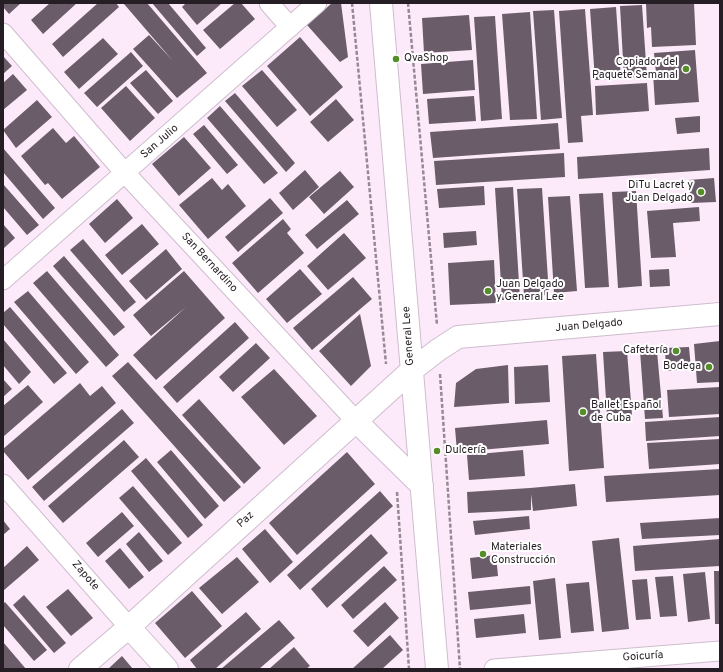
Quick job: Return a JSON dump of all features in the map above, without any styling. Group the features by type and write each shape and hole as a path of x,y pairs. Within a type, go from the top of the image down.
{"street":[{"path":"269,3 290,27"},
{"name":"San Julio","path":"3,280 317,3"},
{"name":"General Lee","path":"381,3 437,669"},
{"name":"San Bernardino","path":"3,33 125,172 356,421 422,486"},
{"name":"Juan Delgado","path":"410,340 453,341 720,314"},
{"path":"412,370 453,341"},
{"name":"Paz","path":"80,669 129,627 412,370"},
{"name":"Zapote","path":"3,484 167,669"},
{"name":"Goicuría","path":"494,669 720,651"}],"path":[{"path":"352,3 387,364 382,369"},
{"path":"408,3 453,341 460,669"},
{"path":"393,488 398,493 409,669"}],"building":[{"path":"3,3 21,3 9,14 3,7"},
{"path":"50,3 77,3 43,34 31,20"},
{"path":"98,3 116,3 119,7 63,57 52,44"},
{"path":"147,3 207,73 177,98 133,49 149,35 173,61 124,4"},
{"path":"152,3 168,3 206,48 197,56"},
{"path":"186,3 222,3 197,25 182,7"},
{"path":"235,3 241,3 255,19 220,49 203,30"},
{"path":"332,3 341,3 348,57 340,62 307,25"},
{"path":"646,3 694,3 696,45 652,47 651,27 647,28"},
{"path":"642,5 647,77 624,78 620,6"},
{"path":"616,7 621,79 595,80 590,9"},
{"path":"585,9 593,115 581,116 583,142 568,143 559,11"},
{"path":"554,10 562,118 541,120 533,11"},
{"path":"530,12 537,119 510,120 502,14"},
{"path":"469,15 472,50 424,53 422,18"},
{"path":"495,16 502,119 481,121 474,17"},
{"path":"300,37 343,87 310,116 267,66"},
{"path":"103,38 118,54 79,89 64,72"},
{"path":"695,50 699,102 655,105 653,73 656,73 654,53"},
{"path":"131,52 143,66 97,107 84,93"},
{"path":"3,56 12,66 3,74"},
{"path":"473,60 475,90 423,94 421,64"},
{"path":"146,70 173,101 158,114 130,83"},
{"path":"262,70 297,110 277,127 242,86"},
{"path":"13,74 27,90 3,110 3,83"},
{"path":"647,83 649,111 596,115 595,86"},
{"path":"126,86 155,118 130,141 101,108"},
{"path":"235,93 295,163 286,172 225,101"},
{"path":"474,96 476,121 429,124 427,99"},
{"path":"336,99 354,120 328,142 310,122"},
{"path":"37,100 52,117 16,148 3,130"},
{"path":"220,106 278,173 264,184 207,118"},
{"path":"700,116 700,132 677,134 675,118"},
{"path":"558,123 560,149 433,158 430,132"},
{"path":"204,125 238,165 227,174 193,134"},
{"path":"53,128 66,143 74,136 100,167 62,199 48,183 45,185 21,156"},
{"path":"184,137 211,168 179,196 152,164"},
{"path":"3,148 55,208 43,219 3,172"},
{"path":"709,148 710,170 578,179 577,157"},
{"path":"564,153 565,177 436,185 434,161"},
{"path":"305,170 319,187 293,210 279,193"},
{"path":"340,171 354,187 324,214 309,197"},
{"path":"212,178 222,190 228,184 246,206 208,239 179,205"},
{"path":"714,178 716,202 691,203 689,180"},
{"path":"3,184 39,225 27,235 3,207"},
{"path":"484,186 485,205 439,208 437,189"},
{"path":"513,187 520,299 502,300 495,188"},
{"path":"542,188 549,295 524,296 517,189"},
{"path":"636,191 642,286 618,288 612,192"},
{"path":"603,193 609,287 585,288 579,194"},
{"path":"570,196 577,291 554,293 548,197"},
{"path":"270,198 283,213 238,252 225,237"},
{"path":"117,199 133,218 105,243 89,224"},
{"path":"347,200 359,214 317,249 305,235"},
{"path":"699,207 700,221 673,223 676,257 651,258 647,211"},
{"path":"283,219 291,229 287,233 304,253 258,293 232,263"},
{"path":"3,224 15,238 3,249"},
{"path":"142,224 159,244 122,275 105,255"},
{"path":"476,231 477,245 444,248 443,233"},
{"path":"344,233 366,258 328,290 307,266"},
{"path":"83,239 136,302 124,312 70,250"},
{"path":"166,249 182,269 146,300 129,281"},
{"path":"64,256 125,327 114,336 53,266"},
{"path":"494,260 496,303 450,305 448,263"},
{"path":"300,269 322,294 287,323 266,299"},
{"path":"669,269 670,286 650,287 649,270"},
{"path":"47,271 119,355 106,367 33,283"},
{"path":"184,271 225,318 156,380 133,355 186,307 151,336 133,315"},
{"path":"353,277 372,299 312,350 293,328"},
{"path":"28,291 89,362 76,374 14,302"},
{"path":"10,307 67,373 54,384 3,324 3,313"},
{"path":"360,314 371,366 351,386 319,351"},
{"path":"235,322 249,338 177,403 163,387"},
{"path":"3,339 31,372 19,384 3,365"},
{"path":"720,341 720,382 697,383 694,344"},
{"path":"256,343 270,358 233,392 219,377"},
{"path":"689,347 691,369 666,371 665,348"},
{"path":"627,351 632,415 607,416 603,352"},
{"path":"640,351 657,351 663,418 645,419"},
{"name":"Ballet Español de Cuba","path":"596,354 604,468 569,471 562,356"},
{"path":"128,362 241,487 224,502 112,376"},
{"path":"508,365 509,403 454,407 456,383 476,369"},
{"path":"548,365 550,402 515,404 514,367"},
{"path":"274,369 317,416 284,445 241,397"},
{"path":"3,379 12,389 3,397"},
{"path":"80,383 90,396 102,386 116,403 28,480 3,451 3,449"},
{"path":"28,385 43,402 3,437 3,406"},
{"path":"720,387 720,414 669,417 667,390"},
{"path":"199,399 261,468 244,484 182,415"},
{"path":"122,409 134,423 44,501 32,487"},
{"path":"720,417 720,436 646,441 645,422"},
{"path":"547,420 549,444 457,452 455,428"},
{"path":"720,439 720,464 649,469 647,443"},
{"path":"124,440 139,457 63,523 48,506"},
{"path":"171,450 219,506 205,519 157,462"},
{"path":"523,450 525,476 469,480 467,455"},
{"path":"347,452 375,484 297,555 269,523"},
{"path":"146,458 203,525 188,538 131,471"},
{"path":"720,469 720,495 606,502 604,476"},
{"path":"575,484 577,506 533,511 531,494 531,510 468,513 467,492"},
{"path":"133,486 182,543 168,555 119,498"},
{"path":"380,491 393,506 300,590 287,575"},
{"path":"122,512 134,526 98,557 86,543"},
{"path":"529,516 530,529 475,535 473,521"},
{"path":"720,518 720,535 642,539 640,523"},
{"path":"3,520 10,529 3,535"},
{"path":"265,529 293,562 270,583 242,549"},
{"path":"139,532 163,561 149,572 126,544"},
{"path":"371,534 388,553 327,608 311,589"},
{"path":"619,538 629,629 602,632 592,541"},
{"path":"720,539 720,566 635,571 633,546"},
{"path":"27,546 39,560 3,591 3,568"},
{"path":"120,548 144,577 129,589 105,561"},
{"path":"496,555 498,576 472,579 470,558"},
{"path":"237,557 259,582 222,614 199,588"},
{"path":"384,566 397,580 353,619 341,605"},
{"path":"714,571 720,571 720,624 715,624"},
{"path":"705,572 710,619 688,622 683,574"},
{"path":"673,576 677,616 660,617 655,577"},
{"path":"555,578 561,638 539,640 533,581"},
{"path":"647,579 651,619 636,620 632,580"},
{"path":"589,582 594,631 571,633 566,584"},
{"path":"530,586 531,604 470,610 468,592"},
{"path":"68,589 93,618 71,636 46,607"},
{"path":"192,591 222,626 185,658 155,623"},
{"path":"24,595 66,643 54,653 13,605"},
{"path":"5,602 47,650 34,661 3,625 3,604"},
{"path":"385,602 399,618 368,647 353,631"},
{"path":"246,612 261,629 215,669 197,669 190,660"},
{"path":"524,614 526,633 476,638 474,619"},
{"path":"279,620 295,638 259,669 221,669"},
{"path":"390,635 403,650 382,669 352,669"},
{"path":"3,642 26,669 3,669"},
{"path":"294,647 310,666 306,669 269,669"},
{"path":"122,656 133,669 108,669"}],"place":[{"name":"QvaShop","path":"396,59"},
{"name":"Copiador del Paquete Semanal","path":"686,69"},
{"name":"DiTu Lacret y Juan Delgado","path":"701,192"},
{"name":"Juan Delgado y General Lee","path":"488,291"},
{"name":"Cafetería","path":"676,351"},
{"name":"Bodega","path":"709,367"},
{"name":"Ballet Español de Cuba","path":"583,412"},
{"name":"Dulcería","path":"437,451"},
{"name":"Materiales Construcción","path":"483,554"}]}
